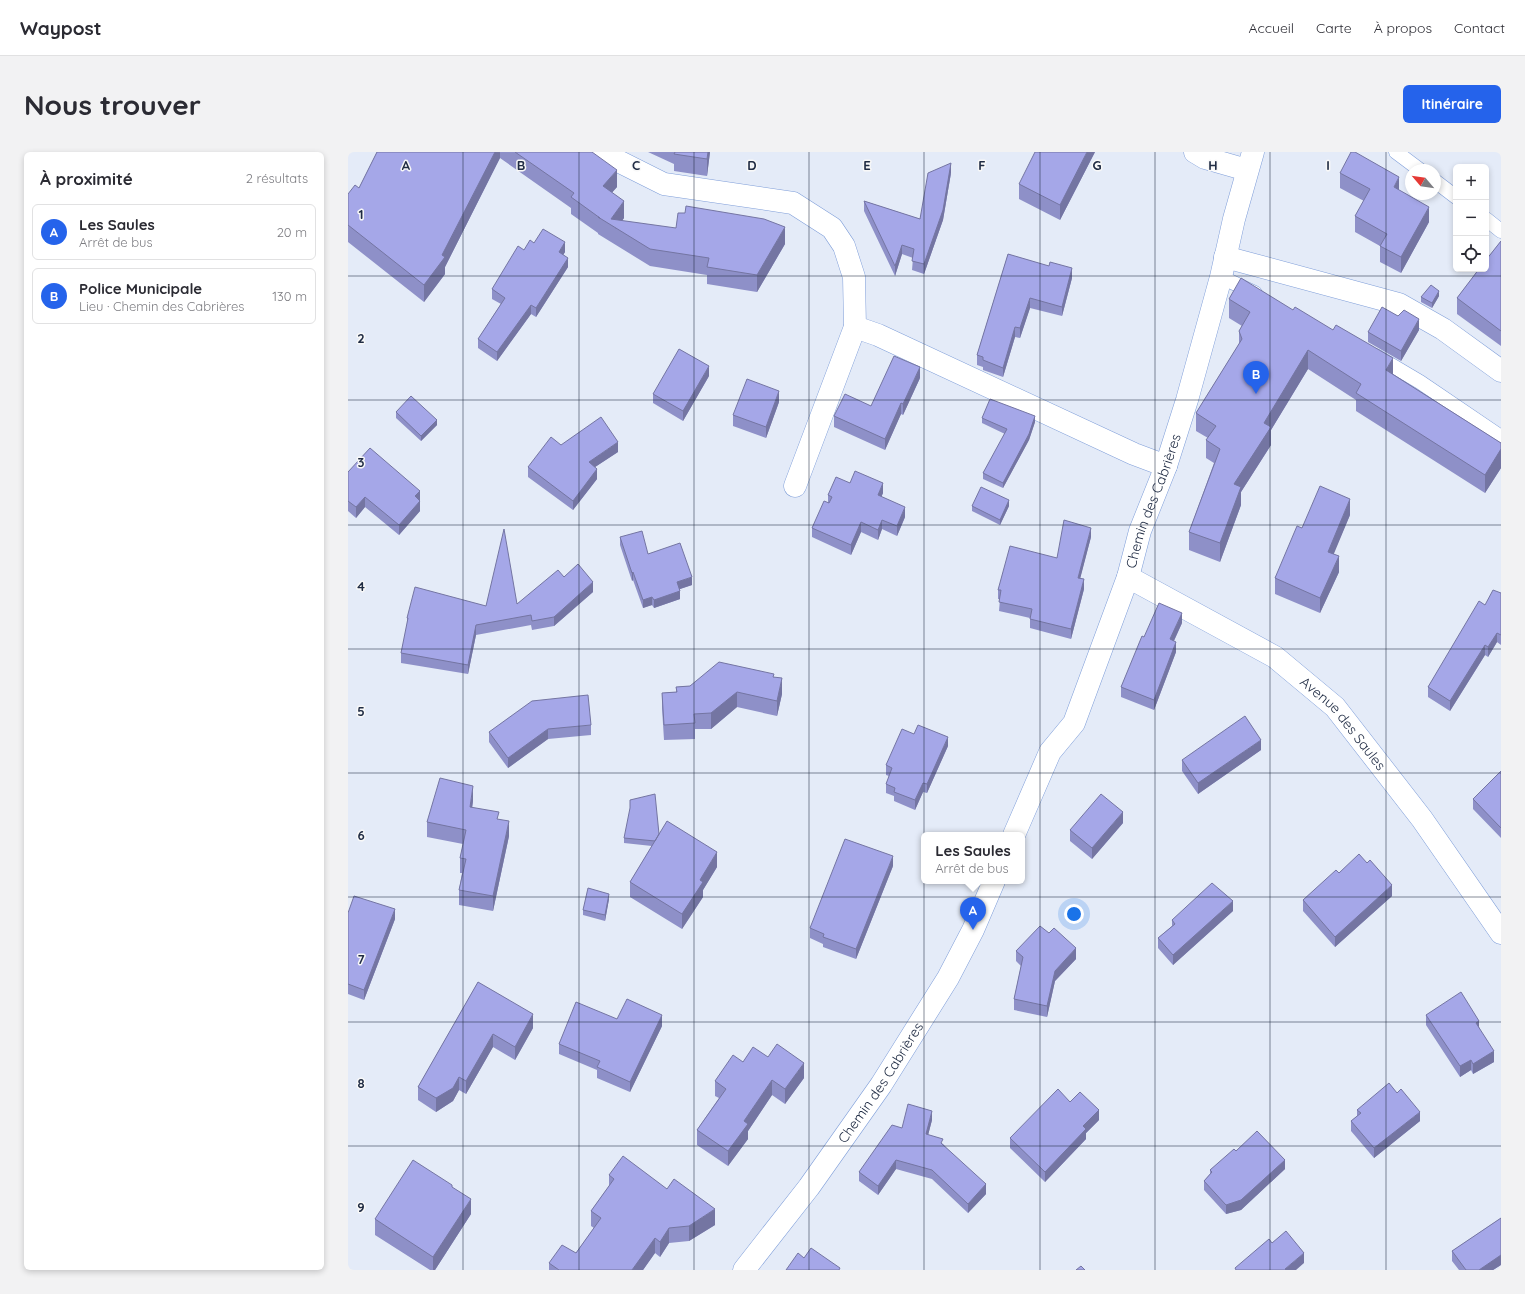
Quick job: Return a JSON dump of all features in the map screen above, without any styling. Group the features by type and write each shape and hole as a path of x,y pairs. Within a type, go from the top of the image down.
{"street":[{"path":"600,152 664,184 793,203 832,228 844,246 854,277 855,327 795,486"},
{"path":"1195,152 1206,158 1250,161"},
{"name":"Chemin des Cabrières","path":"1015,832 1050,752 1074,722 1128,577 1140,531 1166,466 1187,400 1250,161"},
{"path":"1223,267 1399,304 1443,329 1501,371"},
{"path":"855,327 878,335 1127,450 1166,466"},
{"name":"Avenue des Saules","path":"1128,577 1275,657 1335,707 1422,819 1501,933"},
{"name":"Chemin des Cabrières","path":"744,1270 809,1187 881,1085 948,978 973,930 993,884"}],"lane":[{"path":"1396,152 1412,164"},
{"path":"1441,186 1453,195"},
{"path":"1489,221 1501,231"},
{"path":"1223,267 1269,300"},
{"path":"1365,350 1420,382 1501,437"}],"building":[{"path":"377,152 495,152 442,255 445,257 424,285 348,225 348,194 355,185 359,188"},
{"path":"515,152 592,152 617,170 603,186 624,201 611,219 676,228 678,213 685,213 686,206 764,219 785,227 757,275 707,267 709,258 650,249 598,217 600,218 571,197 574,193"},
{"path":"675,152 708,152 707,159 674,154"},
{"path":"1035,152 1087,152 1060,205 1019,184"},
{"path":"1351,152 1355,152 1399,177 1394,187 1405,193 1405,200 1417,200 1429,207 1401,257 1380,246 1387,234 1355,216 1370,189 1340,173"},
{"path":"951,163 943,210 924,264 912,261 914,249 902,245 895,266 864,201 920,219 928,173"},
{"path":"543,229 565,242 559,252 568,258 536,308 531,305 497,352 478,339 505,298 492,289 518,246 524,250 530,240 534,243"},
{"path":"1501,241 1501,331 1457,298 1477,272 1489,272 1489,256"},
{"path":"1008,254 1049,266 1050,262 1072,268 1062,307 1030,298 1020,328 1015,327 1003,368 983,360 983,357 977,355"},
{"path":"1241,278 1293,310 1295,307 1333,330 1336,325 1393,358 1386,370 1501,443 1501,449 1485,475 1356,393 1361,384 1308,350 1264,423 1271,427 1234,484 1241,487 1220,543 1189,532 1220,449 1206,440 1216,426 1196,413 1242,339 1239,331 1250,312 1229,299"},
{"path":"1431,285 1439,291 1432,303 1421,297"},
{"path":"1382,307 1398,316 1404,310 1419,319 1401,351 1368,332"},
{"path":"679,349 709,366 683,411 653,394"},
{"path":"894,356 920,367 903,404 901,403 885,439 834,416 845,394 871,406"},
{"path":"747,379 779,391 766,427 733,415"},
{"path":"411,396 437,420 421,436 396,412"},
{"path":"990,399 1035,416 1029,434 1003,483 983,473 1007,429 982,418"},
{"path":"601,417 618,442 589,462 597,469 573,501 528,467 551,437 561,445"},
{"path":"370,448 420,491 415,496 420,501 399,525 365,497 356,507 348,501 348,472"},
{"path":"855,471 883,483 878,495 905,507 897,526 882,520 878,530 861,522 851,545 812,528 824,501 829,503 832,497 828,495 836,477 850,483"},
{"path":"1320,486 1350,499 1328,552 1339,556 1320,598 1275,578 1297,526 1302,528"},
{"path":"981,487 1009,500 1000,520 972,506"},
{"path":"1064,520 1091,528 1078,578 1084,579 1071,629 1030,619 1032,609 999,602 1001,590 998,590 1010,546 1057,558"},
{"path":"504,529 517,604 558,570 564,577 578,564 593,582 554,617 532,621 531,615 476,625 468,665 401,653 407,618 415,587 486,606"},
{"path":"642,531 648,554 680,543 692,577 677,582 680,591 654,600 652,597 643,600 620,537"},
{"path":"1493,590 1501,593 1501,635 1497,633 1488,647 1485,645 1450,701 1428,687 1479,601 1485,605"},
{"path":"1159,603 1182,613 1170,639 1176,642 1154,700 1121,687 1142,636 1144,637"},
{"path":"719,662 774,674 773,677 782,678 777,701 737,692 711,713 694,714 695,723 664,725 662,693 677,692 676,687 690,686"},
{"path":"588,695 591,725 548,729 508,758 489,732 532,701"},
{"path":"1245,716 1261,740 1198,783 1182,760"},
{"path":"918,725 948,737 927,784 923,783 915,800 894,792 895,788 886,784 892,768 886,765 902,729 914,734"},
{"path":"1501,771 1501,828 1473,799"},
{"path":"440,778 473,786 470,807 499,812 497,819 509,821 493,896 459,890 466,859 460,858 466,830 427,822"},
{"path":"655,794 659,834 655,841 624,838 630,808 630,800"},
{"path":"1101,794 1123,812 1092,848 1070,830"},
{"path":"667,821 717,852 700,880 703,882 682,914 630,882"},
{"path":"845,839 893,856 856,949 823,937 824,934 810,928"},
{"path":"1359,854 1367,863 1370,860 1392,885 1335,937 1303,900 1336,870 1339,873"},
{"path":"1212,883 1233,901 1173,955 1158,938 1175,924 1172,920"},
{"path":"588,888 609,894 605,915 583,910"},
{"path":"354,896 395,909 364,990 348,984 348,913"},
{"path":"1040,926 1049,933 1054,928 1076,948 1055,971 1047,1006 1014,999 1023,957 1016,951"},
{"path":"478,982 533,1014 515,1047 493,1034 466,1081 459,1077 453,1088 436,1098 418,1087"},
{"path":"1461,992 1479,1021 1476,1023 1494,1051 1473,1064 1471,1060 1460,1066 1426,1015"},
{"path":"627,999 662,1015 630,1082 597,1067 600,1061 559,1044 576,1002 617,1019"},
{"path":"777,1044 804,1063 785,1089 772,1080 744,1121 748,1124 728,1151 697,1130 726,1089 715,1081 733,1055 743,1062 753,1047 768,1057"},
{"path":"1389,1083 1397,1093 1401,1089 1420,1112 1374,1148 1351,1121 1361,1113 1357,1110"},
{"path":"1058,1089 1070,1102 1080,1092 1099,1110 1083,1126 1086,1129 1045,1172 1010,1138"},
{"path":"908,1104 932,1111 926,1134 943,1139 941,1143 986,1184 968,1204 932,1170 896,1160 878,1186 859,1172 892,1125 902,1128"},
{"path":"1257,1131 1285,1160 1241,1200 1226,1205 1204,1181 1212,1172 1210,1170 1234,1149 1236,1151"},
{"path":"623,1156 667,1189 674,1179 715,1209 689,1226 669,1228 660,1242 655,1238 632,1270 559,1270 549,1263 562,1245 576,1253 601,1218 591,1211 614,1179 609,1175"},
{"path":"413,1160 471,1199 433,1257 375,1219"},
{"path":"1501,1218 1501,1255 1479,1270 1466,1270 1452,1251"},
{"path":"1286,1231 1304,1253 1285,1269 1286,1270 1236,1270 1235,1268 1269,1239 1272,1243"},
{"path":"811,1248 840,1268 839,1270 786,1270 798,1253 804,1258"},
{"path":"1081,1266 1085,1270 1076,1270"}],"place":[{"name":"Police Municipale","path":"1256,394"},
{"name":"Les Saules","path":"973,930"}]}
